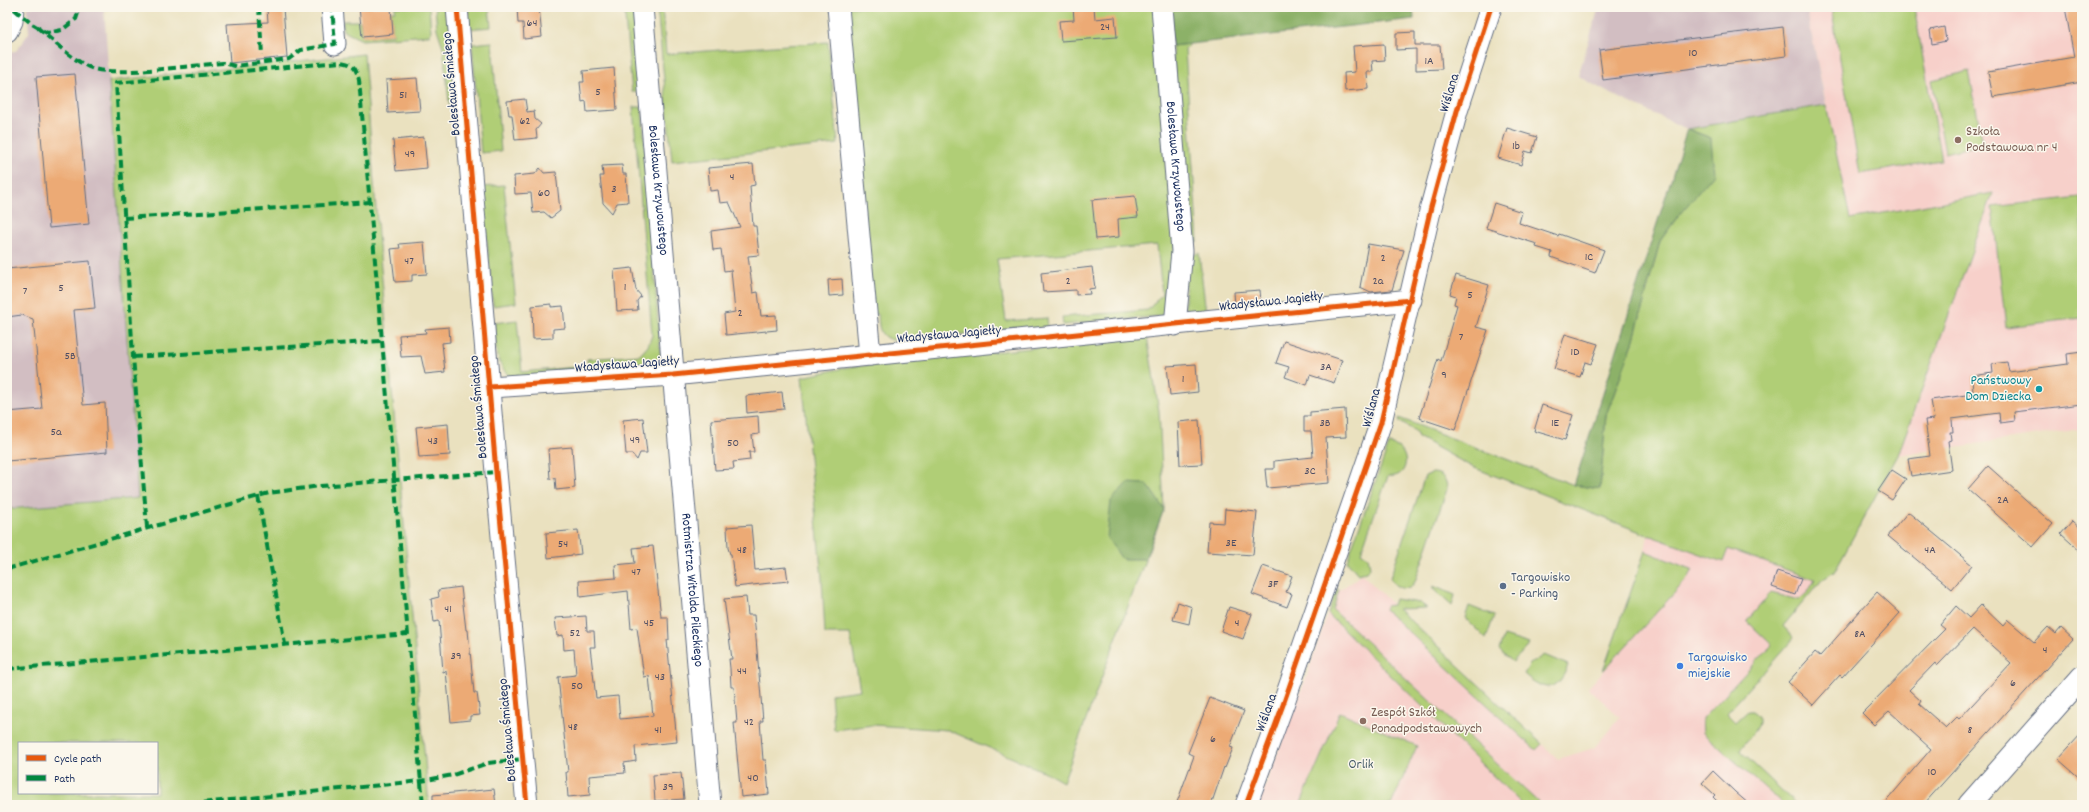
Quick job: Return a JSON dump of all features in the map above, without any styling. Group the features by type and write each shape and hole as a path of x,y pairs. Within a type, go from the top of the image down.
{"street":[{"path":"7,31 12,21 13,7"},
{"path":"332,7 335,44"},
{"name":"Bolesława Śmiałego","path":"457,7 527,805"},
{"name":"Bolesława Krzywoustego","path":"642,7 672,374"},
{"path":"838,7 870,355"},
{"name":"Bolesława Krzywoustego","path":"1162,7 1182,251 1175,325"},
{"name":"Wiślana","path":"1246,805 1374,445 1393,377 1431,207 1457,111 1491,7"},
{"name":"Władysława Jagiełły","path":"490,387 672,374 1175,325 1410,300"},
{"name":"Rotmistrza Witolda Pileckiego","path":"672,374 710,805"},
{"path":"1969,805 2082,677"}],"shaded area":[{"path":"27,7 104,7 138,498 7,509 7,52 16,51 29,33"},
{"path":"1599,7 1806,7 1826,105 1687,129 1607,92 1578,76"},
{"path":"1806,7 2082,7 2082,429 1898,455 1992,194 1850,219"},
{"name":"Targowisko miejskie","path":"1648,535 1723,562 1728,549 1815,580 1808,592 1799,600 1772,593 1747,621 1772,645 1702,719 1703,733 1784,805 1258,805 1306,678 1336,589 1340,590 1362,574 1393,605 1395,599 1420,603 1427,608 1398,609 1558,759 1594,748 1620,717 1588,688 1688,578 1692,570 1645,551"}],"green space":[{"path":"395,7 429,7 430,35 362,40 343,31 343,21 360,21 362,37 393,35 391,11 395,11"},
{"path":"435,7 449,7 458,111 450,111 443,47 437,29"},
{"path":"468,7 489,7 491,27 469,29"},
{"path":"624,7 633,7 640,92 632,92"},
{"path":"657,7 662,7 666,54 828,42 838,144 672,161"},
{"path":"846,7 1156,7 1176,240 1168,310 1160,316 1063,325 1062,317 1148,310 1162,294 1157,245 997,259 1006,321 1047,318 1048,327 893,340 884,336 880,330 878,314 873,314"},
{"path":"1168,7 1413,7 1414,19 1172,46"},
{"path":"1831,7 1914,7 1941,160 1860,174"},
{"path":"492,42 501,151 481,153 472,44"},
{"path":"1189,44 1185,50 1198,242 1190,243 1172,46"},
{"path":"364,54 378,234 429,805 7,805 7,509 138,498 109,81"},
{"path":"1969,71 1983,144 1945,153 1932,80"},
{"path":"1826,105 1850,219 1993,193 1898,455 1834,572 1822,580 1783,626 1794,638 1727,713 1736,722 1748,711 1752,711 1757,716 1759,721 1758,726 1742,746 1740,751 1796,804 1784,805 1703,733 1702,719 1772,645 1747,621 1771,593 1799,600 1808,592 1815,580 1728,549 1723,562 1648,535 1472,467 1418,437 1415,431 1400,422 1399,418 1574,485 1600,489 1606,415 1633,343 1660,241 1678,216 1711,138 1687,129"},
{"path":"633,107 642,107 660,359 649,367 512,378 506,373 499,360 494,323 517,320 522,372 588,366 587,359 640,355 648,346 652,335"},
{"path":"1687,129 1711,138 1714,174 1678,216 1660,241 1633,343 1606,415 1600,489 1574,485"},
{"path":"504,185 516,303 493,306 482,187"},
{"path":"2080,197 2082,216 2082,318 2006,327 1992,207"},
{"path":"1199,253 1206,313 1191,315 1185,312 1186,263 1192,255"},
{"path":"1147,336 1159,411 1164,509 1063,782 1045,772 948,730 873,725 834,730 831,694 860,690 850,634 825,634 822,579 802,377 849,367"},
{"path":"1389,444 1402,451 1405,457 1404,469 1395,476 1388,476 1361,552 1368,557 1370,567 1366,572 1358,574 1347,561"},
{"path":"1432,473 1439,474 1443,477 1446,482 1447,489 1415,582 1410,588 1401,588 1390,578 1425,476"},
{"path":"1127,483 1147,484 1164,509 1145,559 1122,559 1107,538 1111,501"},
{"path":"1645,551 1693,570 1688,578 1603,671"},
{"path":"1433,586 1455,595 1452,606 1433,589"},
{"path":"1336,589 1339,590 1333,610 1541,805 1523,805 1328,614"},
{"path":"1395,599 1420,603 1427,608 1398,609 1542,744 1536,750 1385,610 1386,606 1393,605"},
{"path":"1469,606 1494,616 1486,639 1465,618"},
{"path":"1504,636 1529,644 1513,662 1499,650"},
{"path":"1544,655 1568,665 1560,681 1550,687 1538,684 1524,674 1530,664"},
{"name":"Orlik","path":"1340,712 1417,746 1391,805 1300,805"}],"building":[{"path":"359,7 391,7 393,34 362,37"},
{"path":"517,7 539,7 542,37 524,39 523,23 518,23"},
{"path":"1073,7 1094,7 1095,19 1115,17 1117,37 1061,41 1059,21 1074,20"},
{"name":"Szkoła Podstawowa nr 4","path":"2065,7 2082,7 2082,82 1993,97 1988,72 2074,57"},
{"path":"283,8 287,57 230,63 227,24 268,22 267,9"},
{"path":"1783,27 1786,56 1603,80 1599,50"},
{"path":"1944,27 1946,41 1932,44 1930,30"},
{"path":"1415,32 1415,45 1440,45 1442,69 1416,70 1416,49 1396,50 1396,33"},
{"path":"1384,44 1385,60 1372,61 1373,72 1367,72 1368,89 1345,91 1344,73 1355,72 1353,46"},
{"path":"614,68 617,110 587,112 586,101 582,102 580,82 584,82 583,71"},
{"path":"75,74 89,224 49,228 36,77"},
{"path":"417,78 420,111 388,113 386,80"},
{"path":"525,99 527,112 534,111 535,119 541,124 536,130 537,138 515,140 512,115 509,115 507,101"},
{"path":"1507,128 1537,137 1532,153 1525,151 1521,165 1498,158"},
{"path":"424,137 427,168 396,171 393,140"},
{"path":"753,164 755,185 750,186 753,226 756,226 759,255 748,256 753,293 758,292 761,316 776,315 777,330 726,335 724,314 735,312 731,270 724,271 721,249 713,250 711,231 740,227 729,202 720,203 718,190 710,191 708,168"},
{"path":"622,165 623,174 626,174 628,202 617,203 612,213 603,203 600,176 603,176 602,166"},
{"path":"540,168 544,173 556,172 560,211 551,218 544,212 533,213 531,193 515,194 514,176 535,174"},
{"path":"1135,196 1138,217 1118,219 1119,237 1096,239 1092,200"},
{"path":"1494,203 1522,212 1519,223 1558,236 1559,234 1604,250 1595,273 1551,257 1552,252 1536,247 1537,244 1486,228"},
{"path":"424,242 427,274 412,275 412,281 395,282 391,249 400,248 399,244"},
{"path":"1368,244 1404,250 1392,290 1371,292 1360,287"},
{"path":"90,261 95,308 74,310 83,405 105,403 107,452 7,461 7,412 42,409 33,319 22,315 7,317 7,269"},
{"path":"1092,267 1095,288 1089,289 1090,294 1076,295 1076,290 1043,292 1041,273"},
{"path":"632,268 636,290 641,296 637,301 638,310 617,311 614,270"},
{"path":"1456,275 1489,285 1476,327 1488,330 1455,430 1419,418 1438,359 1441,361 1457,305 1454,304 1456,296 1450,294"},
{"path":"842,279 843,295 829,296 828,280"},
{"path":"1260,290 1261,303 1235,306 1234,292"},
{"path":"551,304 551,307 563,306 565,328 553,329 553,338 533,339 532,306"},
{"path":"449,327 450,342 442,343 445,372 425,374 421,356 401,357 399,335 426,333 425,329"},
{"path":"1565,334 1598,344 1591,364 1585,362 1580,377 1554,369"},
{"path":"1284,341 1342,360 1334,383 1310,375 1307,385 1285,377 1289,367 1276,363"},
{"path":"2082,352 2082,404 2014,412 2015,421 2000,423 1999,413 1952,419 1953,432 1950,432 1951,440 1948,441 1952,470 1911,476 1908,459 1930,456 1925,420 1934,419 1931,400 1973,394 1972,376 1993,373 1992,364 2007,362 2009,372 2068,364 2067,354"},
{"path":"1196,364 1198,392 1170,395 1167,366"},
{"path":"782,392 784,409 747,413 746,396"},
{"path":"1542,405 1573,415 1565,440 1534,431"},
{"path":"1345,409 1346,437 1326,438 1329,483 1267,488 1265,469 1274,469 1274,461 1313,457 1311,431 1304,431 1304,416 1310,416 1310,412"},
{"path":"758,416 759,434 752,435 754,452 749,452 750,460 733,462 734,469 715,470 711,420"},
{"path":"643,418 647,453 640,453 637,460 632,454 626,454 623,420"},
{"path":"1199,420 1202,464 1180,465 1178,422"},
{"path":"448,424 450,455 419,457 416,427"},
{"path":"572,447 575,488 556,490 555,478 550,479 548,449"},
{"path":"1988,466 2053,524 2033,547 1968,489"},
{"path":"1892,470 1906,479 1892,500 1878,491"},
{"path":"1225,509 1257,512 1253,555 1207,552 1209,522 1224,523"},
{"path":"1908,512 1972,565 1952,589 1888,536"},
{"path":"2072,521 2082,530 2082,553 2061,534"},
{"path":"751,525 755,570 786,567 788,581 735,587 731,554 728,548 727,527"},
{"path":"578,530 581,554 548,558 546,533"},
{"path":"653,546 661,617 668,617 669,640 667,640 677,742 635,746 636,761 624,763 625,773 589,776 590,795 568,797 566,772 568,772 558,677 576,675 574,649 564,650 563,635 557,636 555,618 586,616 587,631 594,631 595,647 590,647 596,698 618,696 620,719 653,716 649,676 644,677 637,628 631,629 628,591 580,597 579,581 616,578 615,565 635,563 633,548"},
{"path":"1263,566 1292,576 1286,592 1292,594 1287,607 1252,594"},
{"path":"1777,571 1801,579 1795,595 1772,587"},
{"path":"461,587 466,630 468,630 474,693 477,693 480,715 470,716 470,720 451,722 446,671 443,672 439,621 434,622 431,599 439,597 438,590"},
{"path":"1877,592 1900,613 1842,677 1840,675 1813,705 1788,682 1815,652 1820,656"},
{"path":"746,597 748,615 754,615 763,721 760,721 763,760 766,760 769,794 741,797 734,723 737,723 734,687 731,687 729,659 732,659 724,599"},
{"path":"1178,602 1192,607 1189,624 1173,620"},
{"path":"1981,605 2003,626 2008,620 2034,642 2048,627 2056,634 2061,628 2073,639 1923,805 1883,805 1931,749 1889,711 1874,725 1862,713 1945,629 1940,625 1956,606 1969,618","holes":["1973,629 2011,663 1959,719 1957,717 1946,728 1919,704 1921,701 1909,690 1935,663 1937,666"]},
{"path":"1229,607 1252,614 1243,639 1221,631"},
{"path":"1210,698 1244,711 1230,747 1233,748 1225,768 1224,767 1211,805 1176,805 1194,756 1188,753"},
{"path":"2082,733 2082,780 2058,759"},
{"path":"1713,771 1750,805 1721,805 1713,797 1715,795 1702,783"},
{"path":"681,773 684,799 655,801 653,775"},
{"path":"494,789 496,805 433,805 433,795"}],"marked path":[{"path":"14,9 32,24 47,33 62,30 76,19 80,7"},
{"path":"259,7 262,55"},
{"path":"38,28 63,50 84,65 91,68 102,70 135,71 223,63 235,66 289,59 301,50 335,44 332,7"},
{"path":"147,527 133,357 116,83 340,62 351,65 357,72 359,80 423,805"},
{"path":"124,218 370,202"},
{"path":"133,357 382,341"},
{"path":"7,569 269,493 320,486 496,472"},
{"path":"258,496 285,644"},
{"path":"7,669 408,634"},
{"path":"180,805 421,781 453,775 488,763 523,759"}],"cycle path":[{"path":"457,7 496,472 527,805"},
{"path":"1246,805 1284,702 1381,422 1431,207 1457,111 1491,7"},
{"path":"490,387 673,375 1411,300"}],"place":[{"name":"Szkoła Podstawowa nr 4","path":"1958,140"},
{"name":"Państwowy Dom Dziecka","path":"2039,389"},
{"name":"Targowisko - Parking","path":"1503,586"},
{"name":"Targowisko miejskie","path":"1680,666"},
{"name":"Zespół Szkół Ponadpodstawowych","path":"1363,721"}]}
